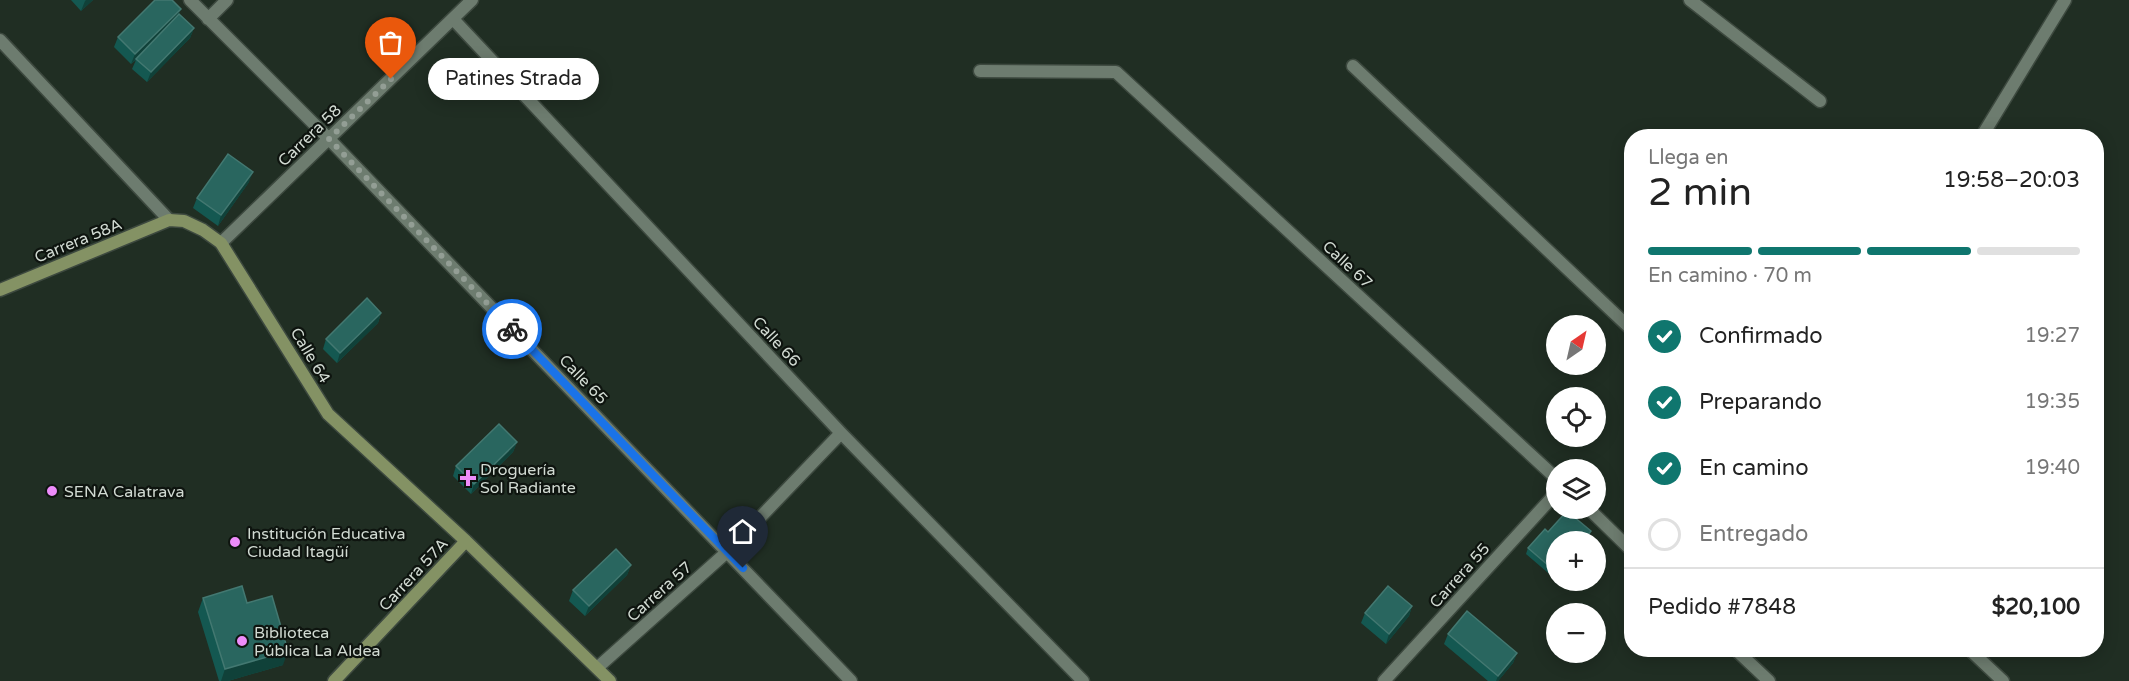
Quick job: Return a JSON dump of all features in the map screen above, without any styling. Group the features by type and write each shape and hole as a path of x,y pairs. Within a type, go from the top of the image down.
{"street":[{"name":"Calle 65","path":"190,0 329,139 851,681"},
{"path":"208,19 227,0"},
{"name":"Carrera 58","path":"221,243 472,0"},
{"path":"1690,0 1820,101"},
{"path":"1986,129 2066,0"},
{"name":"Calle 66","path":"453,19 841,433 1083,681"},
{"name":"Calle 64","path":"0,40 169,220 184,221 221,243 328,414 466,541 610,681"},
{"path":"1353,66 1624,322"},
{"name":"Calle 67","path":"980,71 1116,72 1546,470"},
{"name":"Carrera 58A","path":"0,290 169,220"},
{"name":"Carrera 57","path":"597,668 727,552 841,433"},
{"name":"Carrera 55","path":"1384,681 1546,504"},
{"path":"1599,519 1624,543"},
{"name":"Carrera 57A","path":"334,681 466,541"},
{"path":"1743,657 1769,681"},
{"path":"1977,657 2003,681"}],"building":[{"path":"155,0 172,0 181,9 135,54 118,37"},
{"path":"179,14 194,28 151,72 136,59"},
{"path":"228,154 253,172 221,215 197,198"},
{"path":"367,298 381,313 340,353 326,339"},
{"path":"499,424 517,442 474,484 456,466"},
{"path":"1560,519 1577,519 1591,531 1549,531"},
{"path":"1545,529 1547,531 1546,563 1528,548"},
{"path":"616,549 631,565 589,606 573,590"},
{"name":"Biblioteca Pública La Aldea","path":"242,586 247,603 272,596 288,651 225,669 203,598"},
{"path":"1388,586 1412,606 1389,634 1365,613"},
{"path":"1467,611 1517,653 1498,676 1448,634"}],"way so far":[{"path":"391,79 329,139 512,329"}],"place":[{"name":"Patines Strada","path":"391,79"},
{"name":"Droguería Sol Radiante","path":"468,478"},
{"name":"SENA Calatrava","path":"52,491"},
{"name":"Institución Educativa Ciudad Itagüí","path":"235,542"},
{"name":"Biblioteca Pública La Aldea","path":"242,641"}],"route":[{"path":"512,329 743,568"}]}
